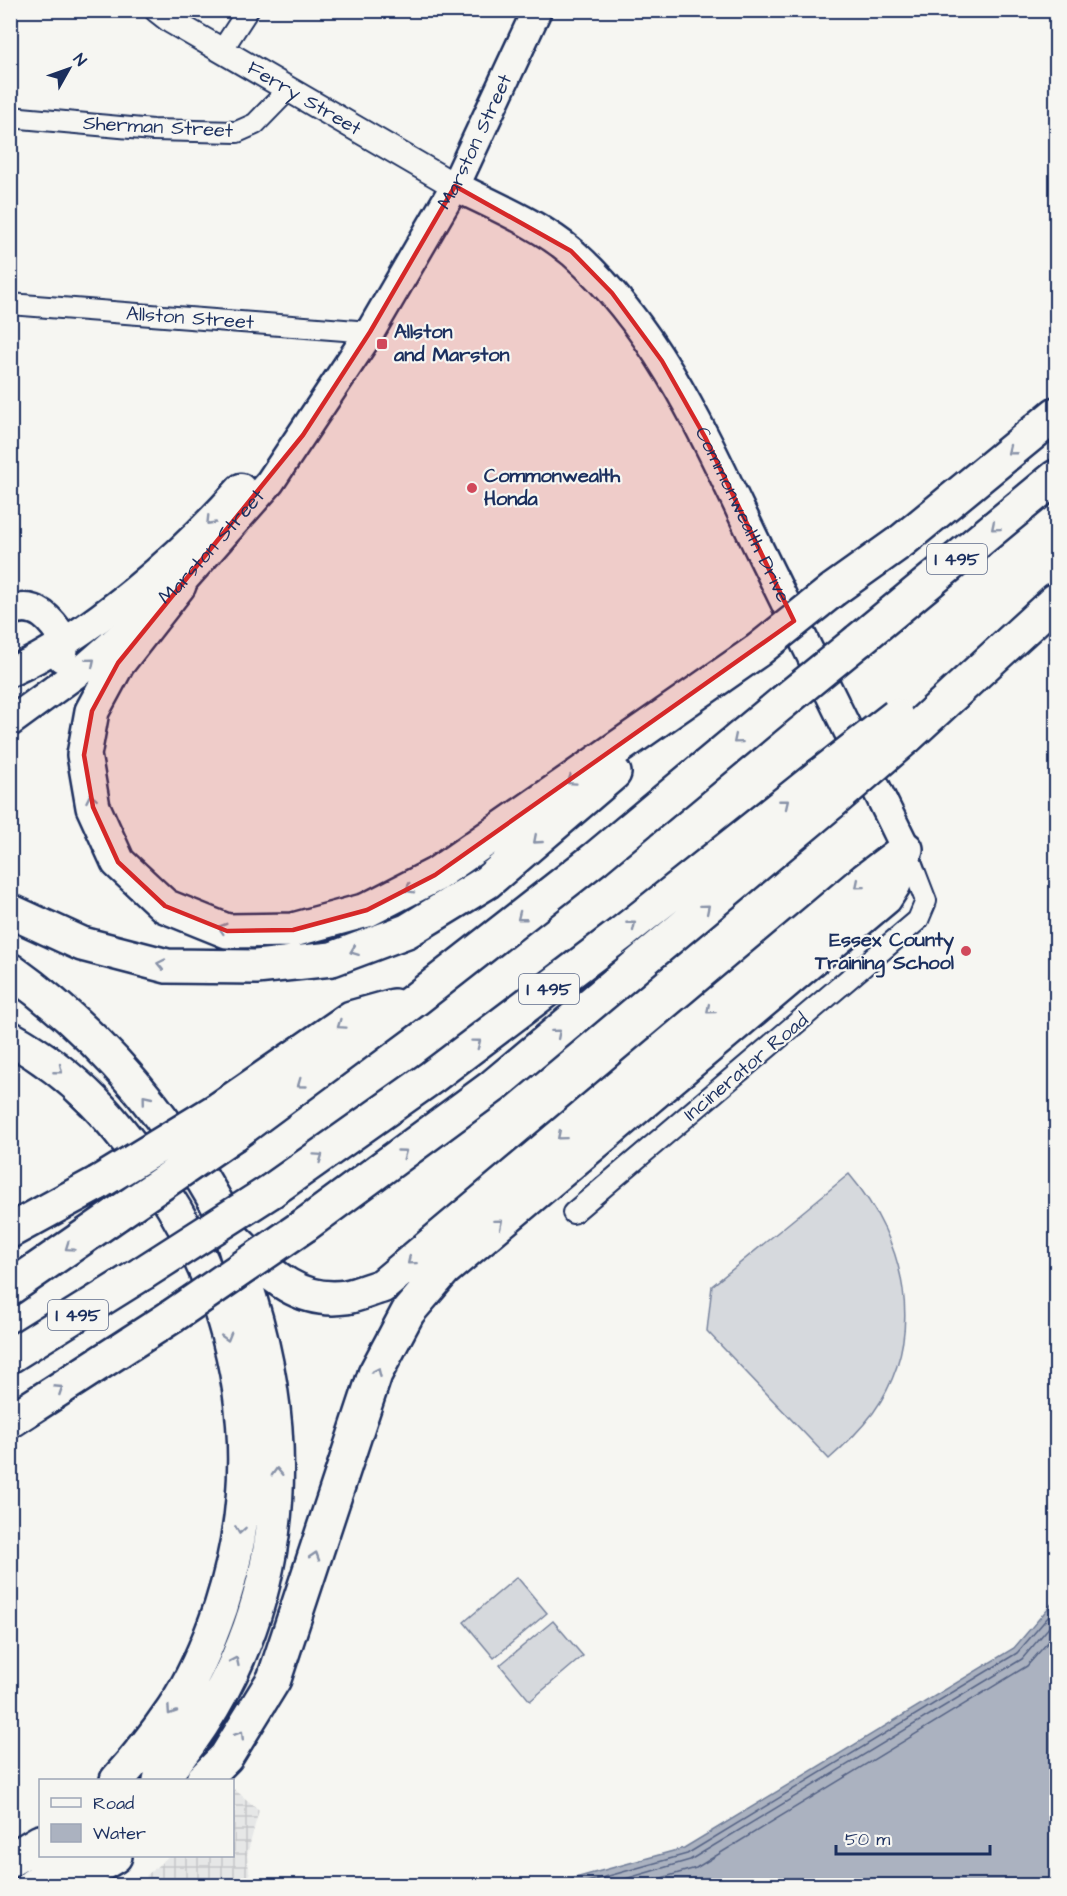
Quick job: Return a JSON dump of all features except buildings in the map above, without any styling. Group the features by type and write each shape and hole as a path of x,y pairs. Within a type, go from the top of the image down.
{"highway":[{"path":"10,911 82,944 167,966 256,967 332,959 407,931 487,882 757,651 833,590 903,540 1056,414"},
{"name":"I 495","path":"10,1288 117,1214 227,1121 416,999 596,858 1056,477"},
{"path":"179,585 118,663 92,711 84,755 93,807 118,862 165,906 227,932 293,930 367,910 435,875 757,651"},
{"name":"I 495","path":"10,1356 271,1191 432,1077 622,933 825,789 902,727 1056,592"},
{"path":"902,727 1056,600"},
{"path":"10,1421 171,1317 305,1225 492,1088 825,789"},
{"path":"232,1237 273,1277 308,1296 346,1297 382,1286 865,880 906,849"},
{"path":"204,1779 226,1757 274,1679 375,1374 408,1312 444,1270 885,897 894,884 906,849"},
{"path":"10,970 76,1024 134,1083 183,1150 217,1203 232,1237 270,1375 276,1429 277,1512 262,1588 239,1653 191,1740 161,1779"},
{"path":"10,1038 51,1063 105,1111 140,1156 170,1202 203,1267 220,1313 245,1416 244,1498 240,1533 230,1577 214,1628 174,1708 118,1779"},
{"path":"10,1231 98,1183 227,1121"},
{"path":"10,1860 39,1843"},
{"path":"33,1886 74,1857"},
{"path":"64,1886 113,1857"}],"main road":[{"name":"Marston Street","path":"22,713 88,665 179,585 270,482 370,332 455,186 537,10"},
{"name":"Commonwealth Drive","path":"455,186 543,231 571,251 612,292 662,361 705,437 906,849"},
{"name":"Marston Street","path":"10,672 65,641 140,585 191,541 258,468 321,388 370,332"},
{"path":"10,611 19,608 33,608 49,617 65,641 60,668 22,713"}],"street":[{"name":"Ferry Street","path":"157,10 222,51 455,186"},
{"path":"222,51 248,10"},
{"name":"Sherman Street","path":"10,117 153,130 237,132 255,124 289,89"},
{"name":"Allston Street","path":"10,304 370,332"},
{"name":"Commonwealth Drive","path":"906,849 927,901 918,920"},
{"name":"Incinerator Road","path":"573,1214 918,920"}],"highlighted area":[{"path":"455,186 571,251 612,293 662,361 705,437 794,621 435,875 367,910 293,930 227,931 165,906 118,862 93,807 84,755 92,711 118,663 303,435 370,332"}],"shaded area":[{"path":"849,1174 869,1200 885,1229 896,1259 903,1290 905,1321 900,1353 890,1383 873,1413 829,1459 707,1331 712,1286"},
{"path":"517,1577 547,1613 494,1658 464,1622"},
{"path":"553,1621 583,1656 530,1701 500,1665"},
{"path":"234,1789 259,1810 247,1855 251,1885 154,1885 146,1876 168,1857 234,1857"}],"water":[{"path":"1056,1599 1056,1885 550,1885 684,1848 1014,1648"}],"place":[{"name":"Allston and Marston","path":"382,344"},
{"name":"Commonwealth Honda","path":"472,488"},
{"name":"Essex County Training School","path":"966,951"}]}
